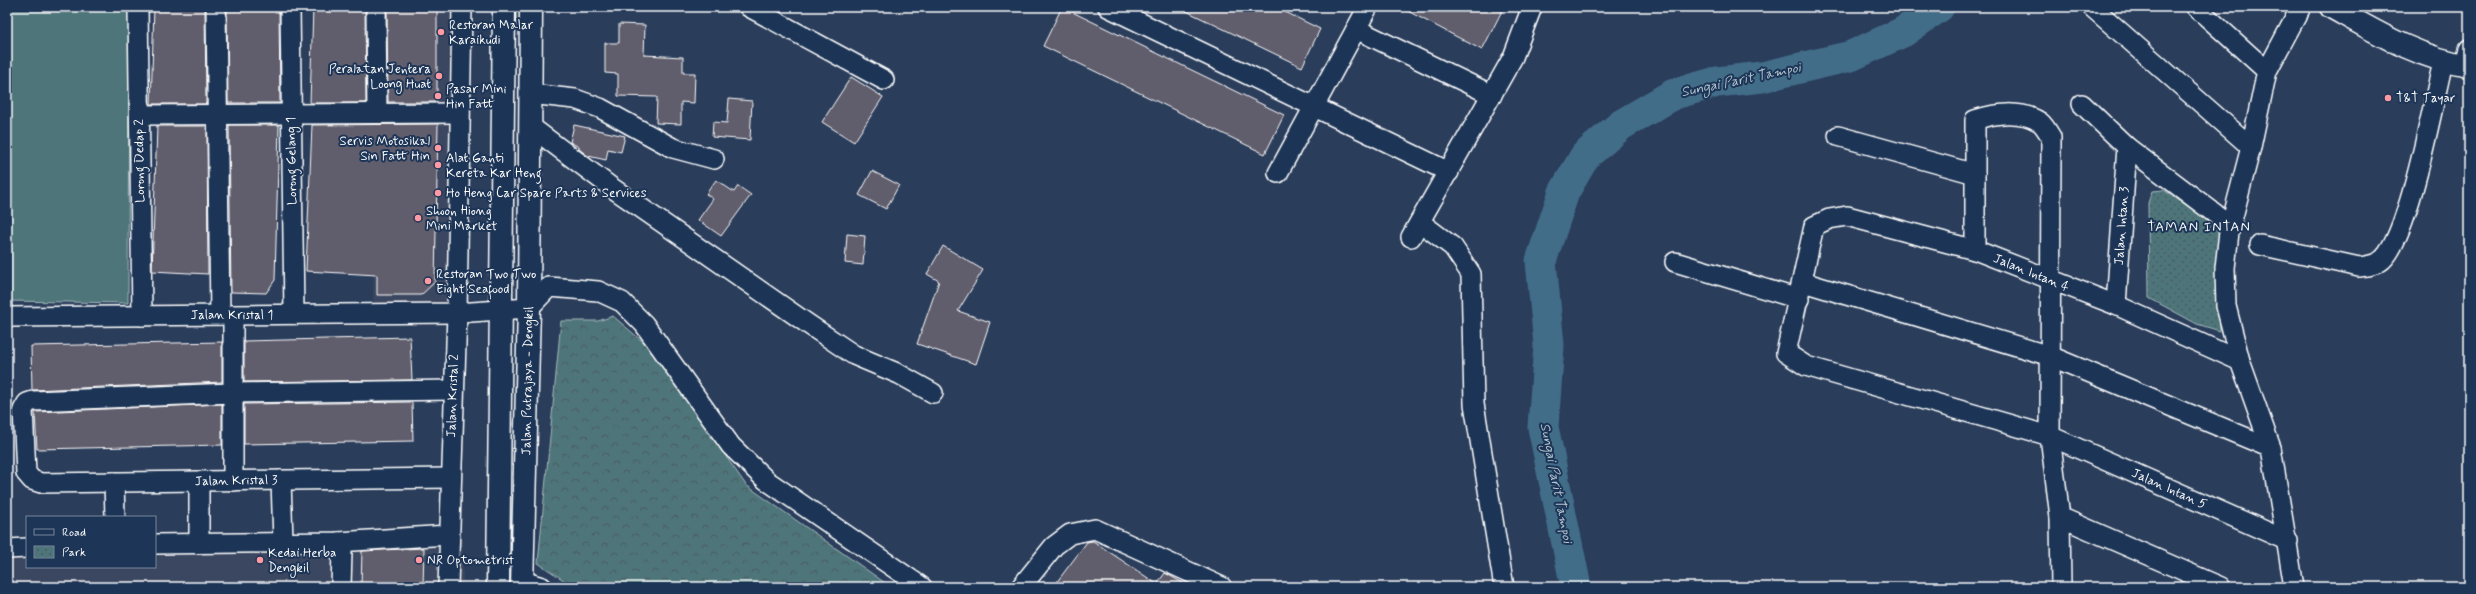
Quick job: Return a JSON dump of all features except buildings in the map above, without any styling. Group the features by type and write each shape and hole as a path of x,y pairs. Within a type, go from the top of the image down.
{"main road":[{"name":"Jalan Putrajaya - Dengkil","path":"498,587 504,7"},
{"name":"Jalan Putrajaya - Dengkil","path":"529,585 531,7"},
{"path":"2331,7 2405,48 2443,62 2467,60"}],"street":[{"name":"Lorong Dedap 2","path":"138,7 142,316"},
{"path":"216,7 217,115 232,393 233,481"},
{"name":"Lorong Gelang 1","path":"290,7 294,314"},
{"path":"376,7 377,113"},
{"name":"Jalan Kristal 2","path":"448,587 448,535 456,313 458,113 462,7"},
{"path":"749,7 884,80"},
{"path":"1108,7 1449,172"},
{"path":"1278,174 1368,7"},
{"path":"1504,587 1474,404 1471,274 1453,247 1416,229 1513,57 1532,7"},
{"path":"2092,7 2251,147"},
{"path":"2196,7 2267,71"},
{"path":"2294,587 2288,542 2271,448 2240,361 2226,306 2225,268 2230,226 2251,147 2267,71 2301,7"},
{"path":"1356,28 1492,95"},
{"path":"2260,245 2359,267 2372,266 2384,259 2392,247 2403,220 2443,62"},
{"path":"530,94 575,99 600,108 673,148 714,159"},
{"path":"2082,104 2127,147 2230,226"},
{"path":"140,116 458,113"},
{"path":"1975,250 1975,120 1992,114 2020,115 2040,122 2051,137 2050,436 2060,517 2061,587"},
{"path":"530,126 611,188 814,329 854,355 899,374 933,393"},
{"path":"1838,136 1975,174"},
{"name":"Jalan Intan 3","path":"2116,305 2127,147"},
{"name":"Jalan Intan 4","path":"1801,291 1814,226 1829,219 1847,216 1975,250 2050,281 2116,305 2240,361"},
{"path":"1675,262 1801,291 2050,356 2271,448"},
{"path":"529,308 549,287 598,291 622,302 644,324 731,446 766,480 922,587"},
{"name":"Jalan Intan 5","path":"1801,291 1786,353 1806,366 2050,436 2288,542"},
{"name":"Jalan Kristal 1","path":"7,317 456,313 529,308"},
{"path":"232,393 454,390"},
{"name":"Jalan Kristal 3","path":"232,393 33,400 27,403 23,410 26,473 32,480 41,483 450,478"},
{"path":"281,480 283,541"},
{"path":"199,481 199,543"},
{"path":"114,482 115,516"},
{"path":"2060,517 2221,587"},
{"path":"1021,587 1054,546 1070,534 1095,529 1222,587"},
{"path":"156,544 283,541 338,542 448,535"},
{"path":"338,542 342,551 341,587"},
{"path":"7,549 26,548"}],"shaded area":[{"path":"378,7 455,7 448,305 373,306"},
{"path":"462,535 463,587 7,587 7,544 26,544 26,568 156,568 156,544 338,542"}],"green space":[{"path":"7,7 129,7 128,303 7,301"},
{"path":"2164,190 2217,226 2219,240 2220,331 2197,324 2149,298 2148,203 2152,191"},
{"path":"613,316 648,346 746,485 891,587 574,587 538,563 561,321 598,321"}],"waterway":[{"name":"Sungai Parit Tampoi","path":"1576,587 1543,427 1549,345 1541,261 1564,192 1585,156 1621,125 1674,94 1717,82 1762,77 1851,56 1903,32 1939,7"}],"place":[{"name":"Restoran Malar Karaikudi","path":"441,32"},
{"name":"Peralatan Jentera Loong Huat","path":"439,76"},
{"name":"Pasar Mini Hin Fatt","path":"438,96"},
{"name":"T&T Tayar","path":"2388,98"},
{"name":"Servis Motosikal Sin Fatt Hin","path":"438,148"},
{"name":"Alat Ganti Kereta Kar Heng","path":"438,165"},
{"name":"Ho Heng Car Spare Parts & Services","path":"438,193"},
{"name":"Shoon Hiong Mini Market","path":"418,218"},
{"name":"Restoran Two Two Eight Seafood","path":"428,281"},
{"name":"Kedai Herba Dengkil","path":"260,560"},
{"name":"NR Optometrist","path":"419,560"}],"district":[{"name":"TAMAN INTAN","path":"2199,227"}]}
